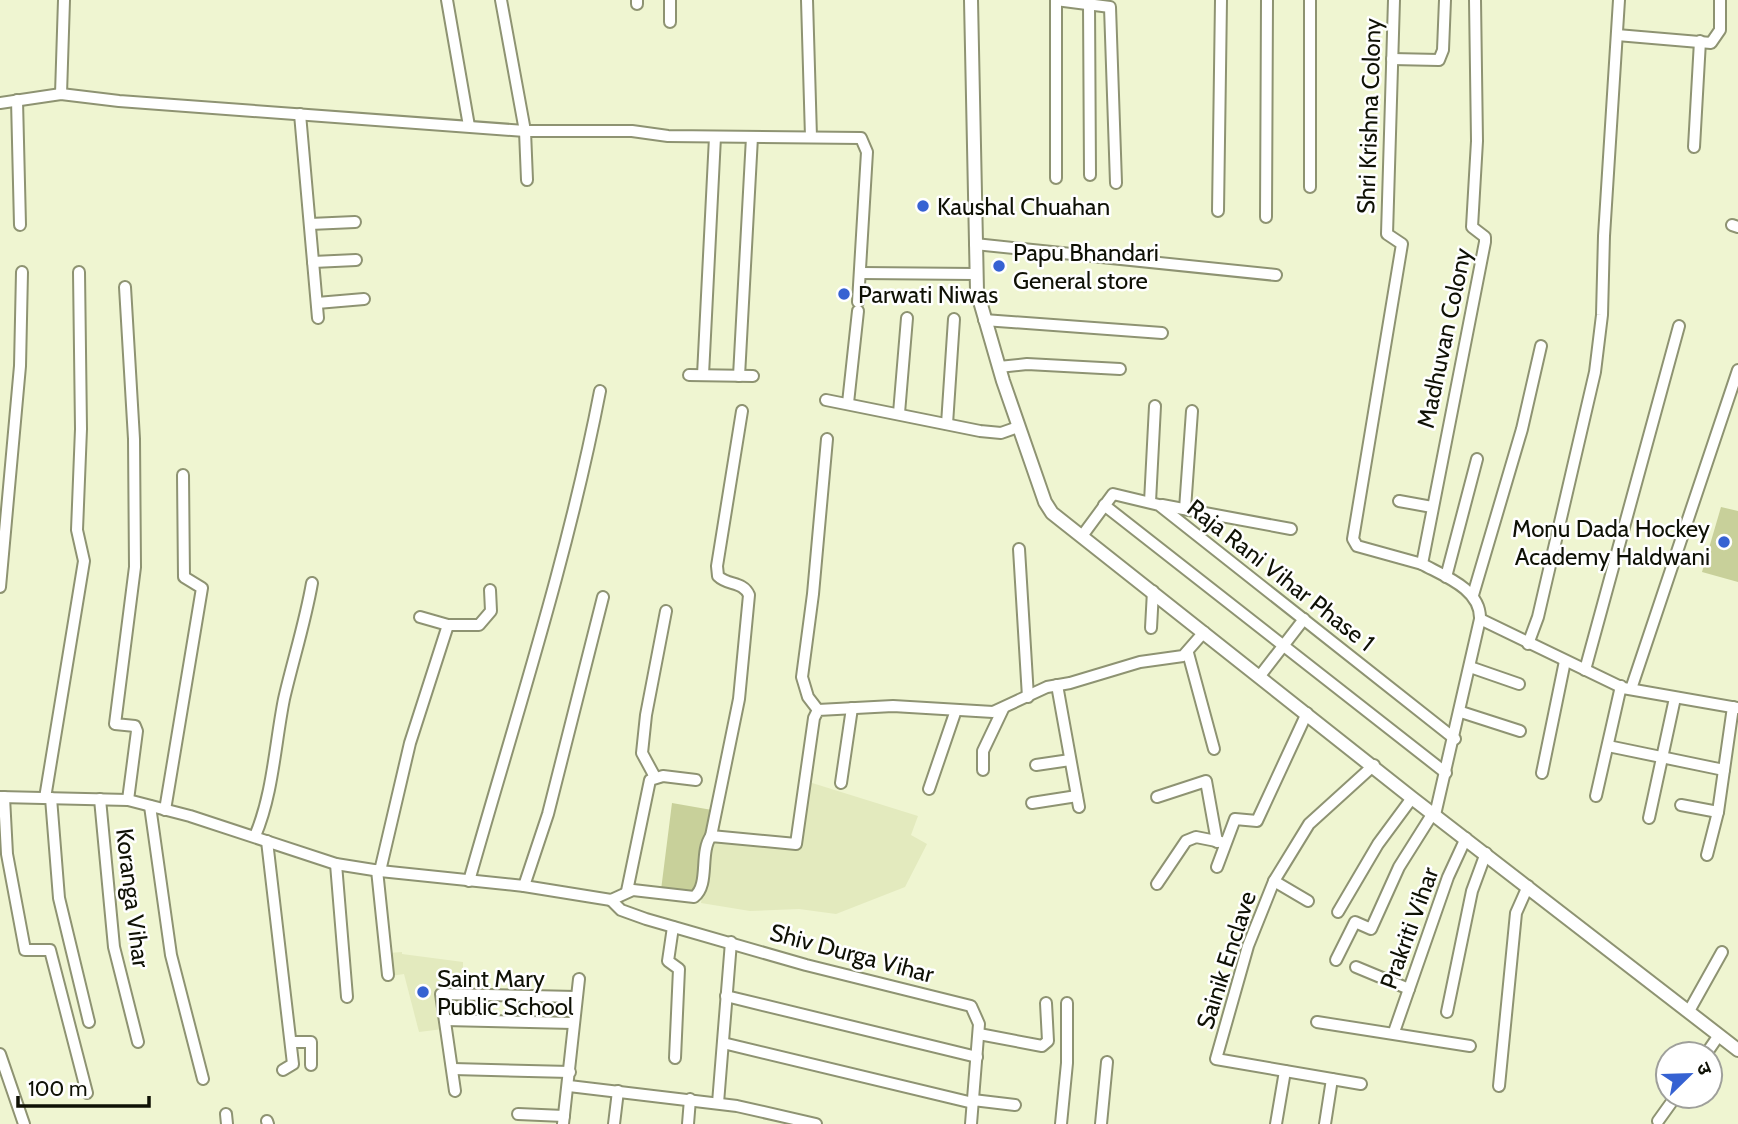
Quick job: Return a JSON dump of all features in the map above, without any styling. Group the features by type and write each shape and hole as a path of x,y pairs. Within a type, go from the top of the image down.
{"street":[{"path":"61,94 64,0"},
{"path":"447,0 469,126"},
{"path":"501,0 525,131 527,180"},
{"path":"670,0 670,22"},
{"path":"807,0 811,137"},
{"path":"971,0 975,274 984,320 1014,429 1052,513 1374,765 1412,798 1738,1049"},
{"path":"1056,178 1056,0 1110,7 1116,183"},
{"path":"1218,211 1221,0"},
{"path":"1266,217 1267,0"},
{"path":"1310,0 1310,187"},
{"name":"Shri Krishna Colony","path":"1394,0 1387,233 1402,244 1353,539 1357,546 1422,564"},
{"path":"1392,59 1439,60 1443,50 1444,0"},
{"name":"Madhuvan Colony","path":"1422,564 1485,242 1485,236 1472,227 1476,141 1475,0"},
{"path":"1528,644 1538,617 1595,372 1602,315 1604,236 1619,0"},
{"path":"1617,35 1711,43 1716,40 1720,30 1720,0"},
{"path":"1088,4 1090,175"},
{"path":"1694,147 1700,41"},
{"path":"0,103 61,94 525,131 632,131 668,136 861,138 865,145 861,273 848,403"},
{"path":"18,100 20,225"},
{"path":"300,114 318,318"},
{"path":"703,375 715,137"},
{"path":"739,376 752,137"},
{"path":"310,224 355,222"},
{"path":"975,244 1276,275"},
{"path":"313,262 356,260"},
{"path":"0,587 20,366 22,272"},
{"path":"79,272 81,429 78,530 84,561 48,798 60,898 89,1022"},
{"path":"861,273 975,274"},
{"path":"125,288 134,439 135,566 115,724 135,726 137,732 128,800"},
{"path":"317,303 364,299"},
{"path":"898,413 907,318"},
{"path":"947,424 954,319"},
{"path":"984,320 1162,333"},
{"path":"1585,670 1679,327"},
{"path":"1473,595 1515,454 1541,346"},
{"path":"999,367 1027,364 1120,369"},
{"path":"1596,796 1626,688 1738,370"},
{"path":"689,375 753,376"},
{"path":"469,881 542,633 551,590 582,483 600,391"},
{"path":"826,400 1001,433 1014,429"},
{"path":"1155,406 1154,503 1291,529"},
{"path":"611,900 627,891 686,897 698,895 739,699 749,595 740,585 723,581 718,576 742,411"},
{"path":"1185,509 1192,411"},
{"path":"818,710 808,697 802,677 813,594 827,439"},
{"path":"1446,578 1477,459"},
{"path":"165,810 202,588 184,577 183,475"},
{"name":"Raja Rani Vihar Phase 1","path":"1104,505 1118,493 1154,503 1455,739"},
{"path":"1399,501 1432,507"},
{"path":"1083,536 1104,505 1446,773"},
{"path":"1019,549 1028,696"},
{"path":"1336,960 1355,922 1371,929 1399,867 1434,814 1461,712 1480,619 1480,607 1473,595 1422,564"},
{"path":"255,836 263,817 285,696 304,629 312,583"},
{"path":"420,617 448,625 479,625 491,611 490,590"},
{"path":"1151,628 1153,591"},
{"path":"524,886 548,814 603,597"},
{"path":"655,777 642,754 646,715 666,611"},
{"path":"1259,677 1304,619"},
{"path":"1480,619 1626,688 1735,707 1718,812 1707,855"},
{"path":"388,975 378,871 410,743 448,625"},
{"path":"818,710 852,708 993,712 1057,685 1140,662 1178,659 1188,653 1204,632"},
{"path":"1188,653 1214,748"},
{"path":"1542,774 1565,661"},
{"path":"1470,667 1519,684"},
{"path":"1032,803 1078,802 1057,685"},
{"path":"1649,818 1675,698"},
{"path":"841,783 852,708"},
{"path":"983,770 983,751 1003,709"},
{"path":"711,836 796,844 814,718 818,710"},
{"path":"929,789 956,710"},
{"path":"1461,712 1520,731"},
{"path":"1217,867 1221,842 1235,819 1257,821 1307,713"},
{"path":"1608,747 1724,770"},
{"path":"1036,765 1070,760"},
{"name":"Sainik Enclave","path":"1361,1084 1216,1059 1248,946 1274,881 1309,824 1374,765"},
{"path":"627,891 648,789 655,777"},
{"path":"655,777 696,780"},
{"path":"1157,797 1206,781 1221,842"},
{"path":"2,797 7,854 25,950 50,950 87,1093"},
{"name":"Shiv Durga Vihar","path":"2,797 128,800 255,836 336,864 524,886 611,900 621,910 673,927 806,965 971,1006 977,1013 979,1034 971,1124"},
{"path":"1338,912 1378,844 1412,798"},
{"name":"Koranga Vihar","path":"100,799 114,947 138,1042"},
{"path":"1681,805 1718,812"},
{"path":"150,806 171,955 203,1079"},
{"path":"1157,884 1186,841 1196,837 1221,842"},
{"name":"Prakriti Vihar","path":"1394,1032 1448,877 1466,838"},
{"path":"267,841 293,1064 282,1070"},
{"path":"1447,1012 1472,891 1486,853"},
{"path":"336,864 347,997"},
{"path":"1274,881 1308,901"},
{"path":"1499,1086 1516,913 1528,886"},
{"path":"673,927 668,961 679,969 675,1058"},
{"path":"718,1103 731,942"},
{"path":"1689,1011 1722,952"},
{"path":"1356,967 1409,989"},
{"path":"518,1114 564,1120 579,979"},
{"path":"455,1091 441,994 576,997"},
{"path":"726,996 977,1057"},
{"path":"979,1034 1042,1046 1048,1041 1046,1003"},
{"path":"1061,1124 1067,1063 1067,1003"},
{"path":"445,1020 573,1023"},
{"path":"1317,1021 1471,1046"},
{"path":"1716,1040 1719,1035"},
{"path":"291,1042 310,1042 311,1065"},
{"path":"723,1043 973,1102 1015,1105"},
{"path":"0,1054 24,1124"},
{"path":"1101,1124 1107,1062"},
{"path":"453,1069 570,1072"},
{"path":"1276,1124 1285,1071"},
{"path":"1325,1124 1332,1079"},
{"path":"569,1086 718,1103 816,1124"},
{"path":"614,1124 618,1091"},
{"path":"688,1124 690,1099"},
{"path":"1658,1121 1666,1110"}],"shaded area":[{"name":"Monu Dada Hockey Academy Haldwani","path":"1721,507 1738,511 1738,582 1702,572"},
{"path":"809,782 918,816 911,835 927,844 905,887 836,914 799,909 750,911 701,903 711,844 717,838 801,846"},
{"path":"672,803 712,810 710,829 702,841 697,889 686,894 661,890"},
{"name":"Saint Mary Public School","path":"402,952 463,962 463,978 455,978 455,989 437,991 443,1029 419,1032 404,974 391,976 389,953"}],"place":[{"name":"Kaushal Chuahan","path":"923,206"},
{"name":"Papu Bhandari General store","path":"999,266"},
{"name":"Parwati Niwas","path":"844,294"},
{"name":"Monu Dada Hockey Academy Haldwani","path":"1724,542"},
{"name":"Saint Mary Public School","path":"423,992"}]}
